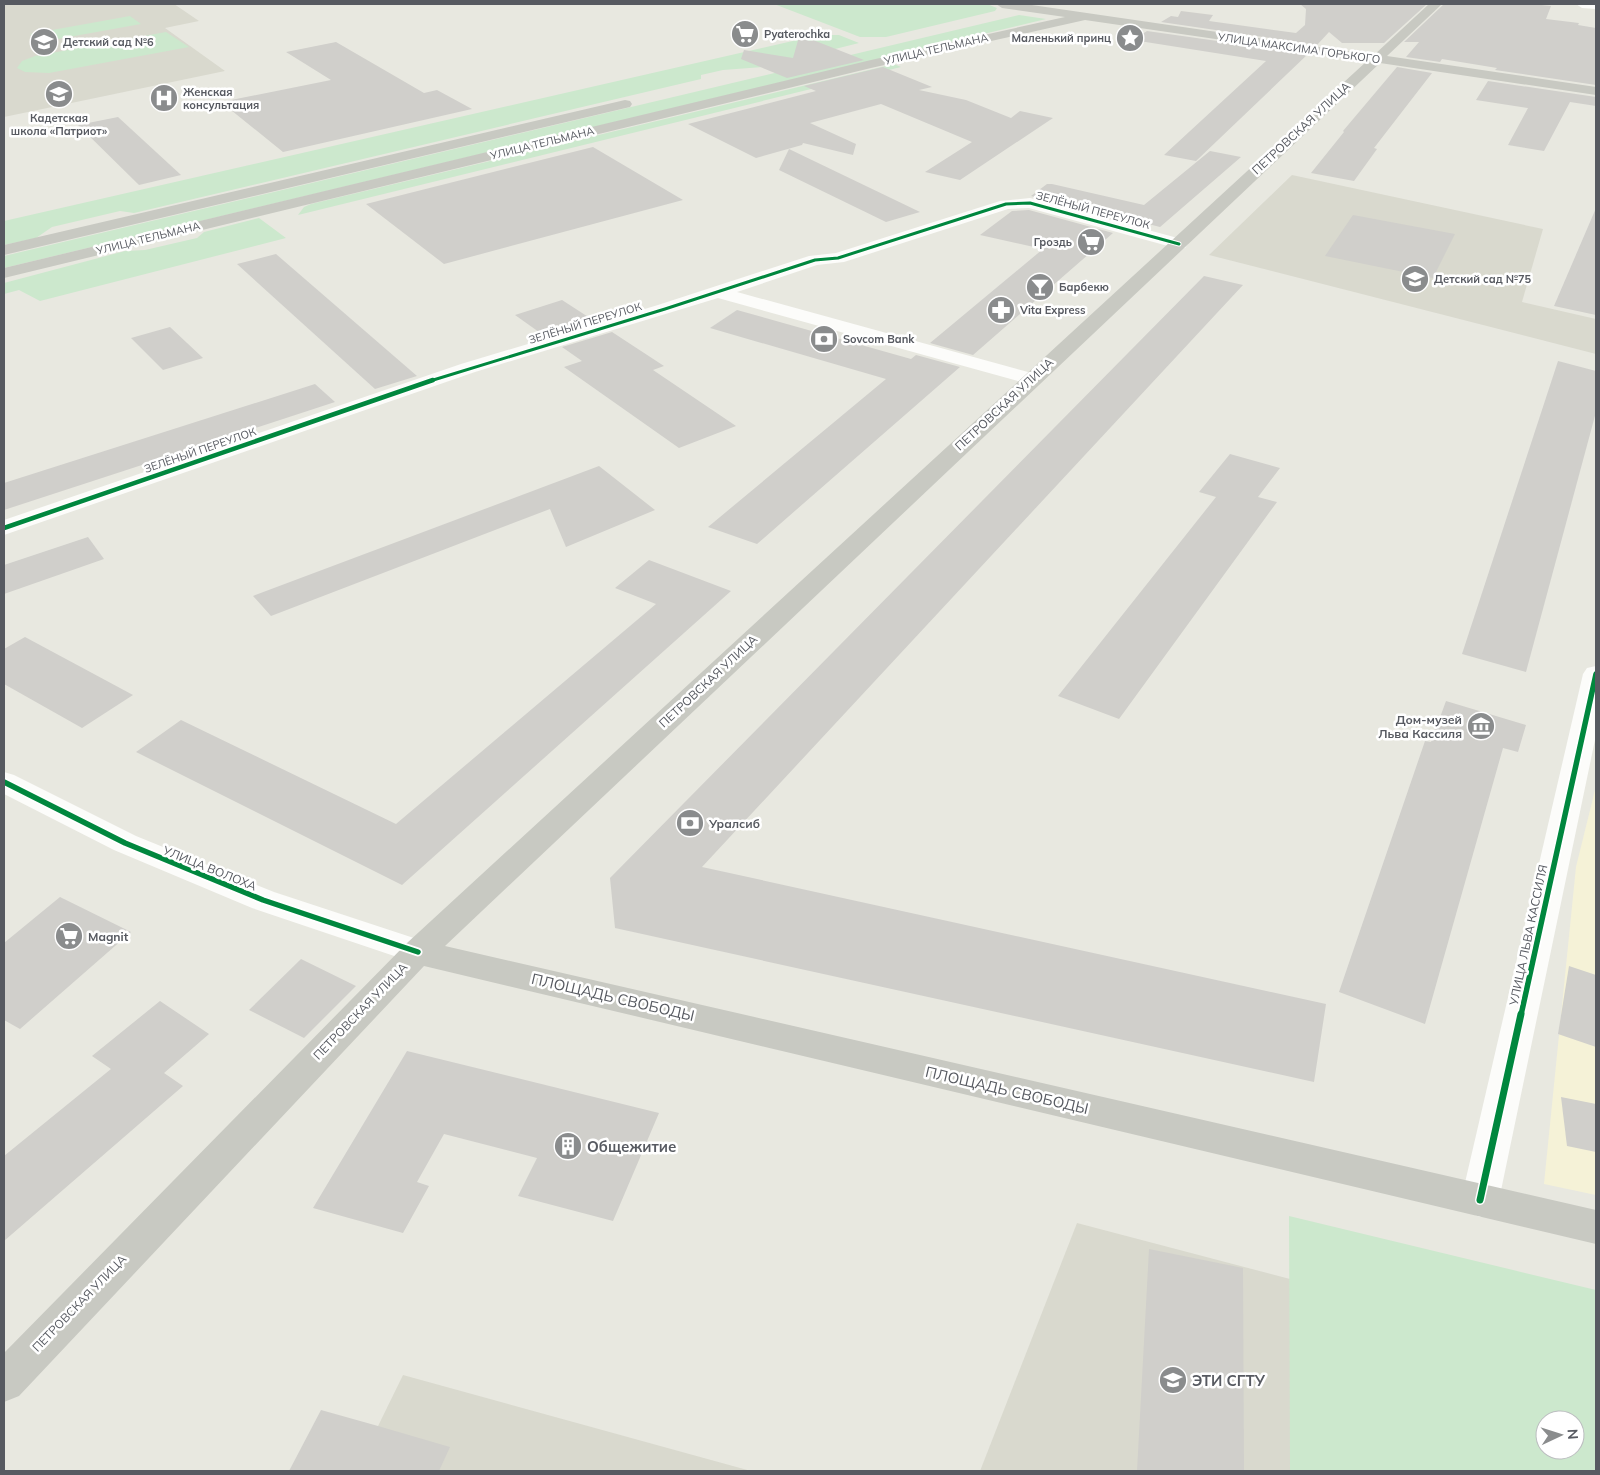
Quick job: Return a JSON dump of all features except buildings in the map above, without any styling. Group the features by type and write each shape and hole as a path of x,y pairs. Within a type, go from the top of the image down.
{"main road":[{"name":"ПЕТРОВСКАЯ УЛИЦА","path":"4,1382 418,952 1436,4"},
{"name":"УЛИЦА МАКСИМА ГОРЬКОГО","path":"1001,10 1028,9 1596,91"},
{"name":"УЛИЦА ТЕЛЬМАНА","path":"4,273 871,64 1082,17"},
{"name":"УЛИЦА ТЕЛЬМАНА","path":"4,250 641,100"},
{"name":"ПЛОЩАДЬ СВОБОДЫ","path":"418,952 1596,1227"}],"street":[{"path":"1582,4 1596,5"},
{"name":"ЗЕЛЁНЫЙ ПЕРЕУЛОК","path":"4,528 468,368 718,292 815,260 838,258 1006,204 1030,203 1179,244"},
{"path":"718,292 1032,379"},
{"name":"УЛИЦА ЛЬВА КАССИЛЯ","path":"1480,1200 1596,674"},
{"name":"УЛИЦА ВОЛОХА","path":"4,782 125,843 245,892 418,952"}],"shaded area":[{"name":"Кадетская школа «Патриот»","path":"4,4 174,4 199,21 165,28 225,71 4,117"},
{"name":"Детский сад №75","path":"1292,175 1543,229 1522,302 1596,319 1596,354 1209,255"},
{"path":"1596,786 1596,1195 1544,1184 1576,867"},
{"name":"ЭТИ СГТУ","path":"1077,1223 1328,1289 1334,1471 980,1471"},
{"path":"403,1375 751,1471 356,1471"}],"green space":[{"path":"774,4 987,4 997,8 995,11 886,37 860,37"},
{"path":"1019,15 1046,19 4,268 4,256"},
{"path":"130,16 141,24 41,42 30,34"},
{"path":"166,32 189,47 49,73 25,72 17,68 22,61 35,56"},
{"path":"819,35 839,35 859,43 763,67 723,70 701,75 701,79 134,213 120,211 52,227 36,238 4,245 4,221"},
{"path":"894,64 901,67 298,215 304,207 311,204"},
{"path":"259,218 286,238 40,301 19,290 4,294 4,283 125,251 145,250 197,238 204,232"},
{"path":"1289,1216 1596,1290 1596,1471 1290,1471"}],"cycle path":[{"path":"4,528 468,368 665,309 815,260 838,258 1006,204 1030,203 1179,244"},
{"path":"1480,1200 1596,674"},
{"path":"4,782 125,843 263,900 418,952"}],"place":[{"name":"Pyaterochka","path":"745,34"},
{"name":"Маленький принц","path":"1130,38"},
{"name":"Детский сад №6","path":"44,42"},
{"name":"Кадетская школа «Патриот»","path":"59,94"},
{"name":"Женская консультация","path":"164,98"},
{"name":"Гроздь","path":"1091,242"},
{"name":"Детский сад №75","path":"1415,279"},
{"name":"Барбекю","path":"1040,287"},
{"name":"Vita Express","path":"1001,310"},
{"name":"Sovcom Bank","path":"824,339"},
{"name":"Дом-музей Льва Кассиля","path":"1481,726"},
{"name":"Уралсиб","path":"690,823"},
{"name":"Magnit","path":"69,936"},
{"name":"Общежитие","path":"568,1146"},
{"name":"ЭТИ СГТУ","path":"1173,1380"}]}
